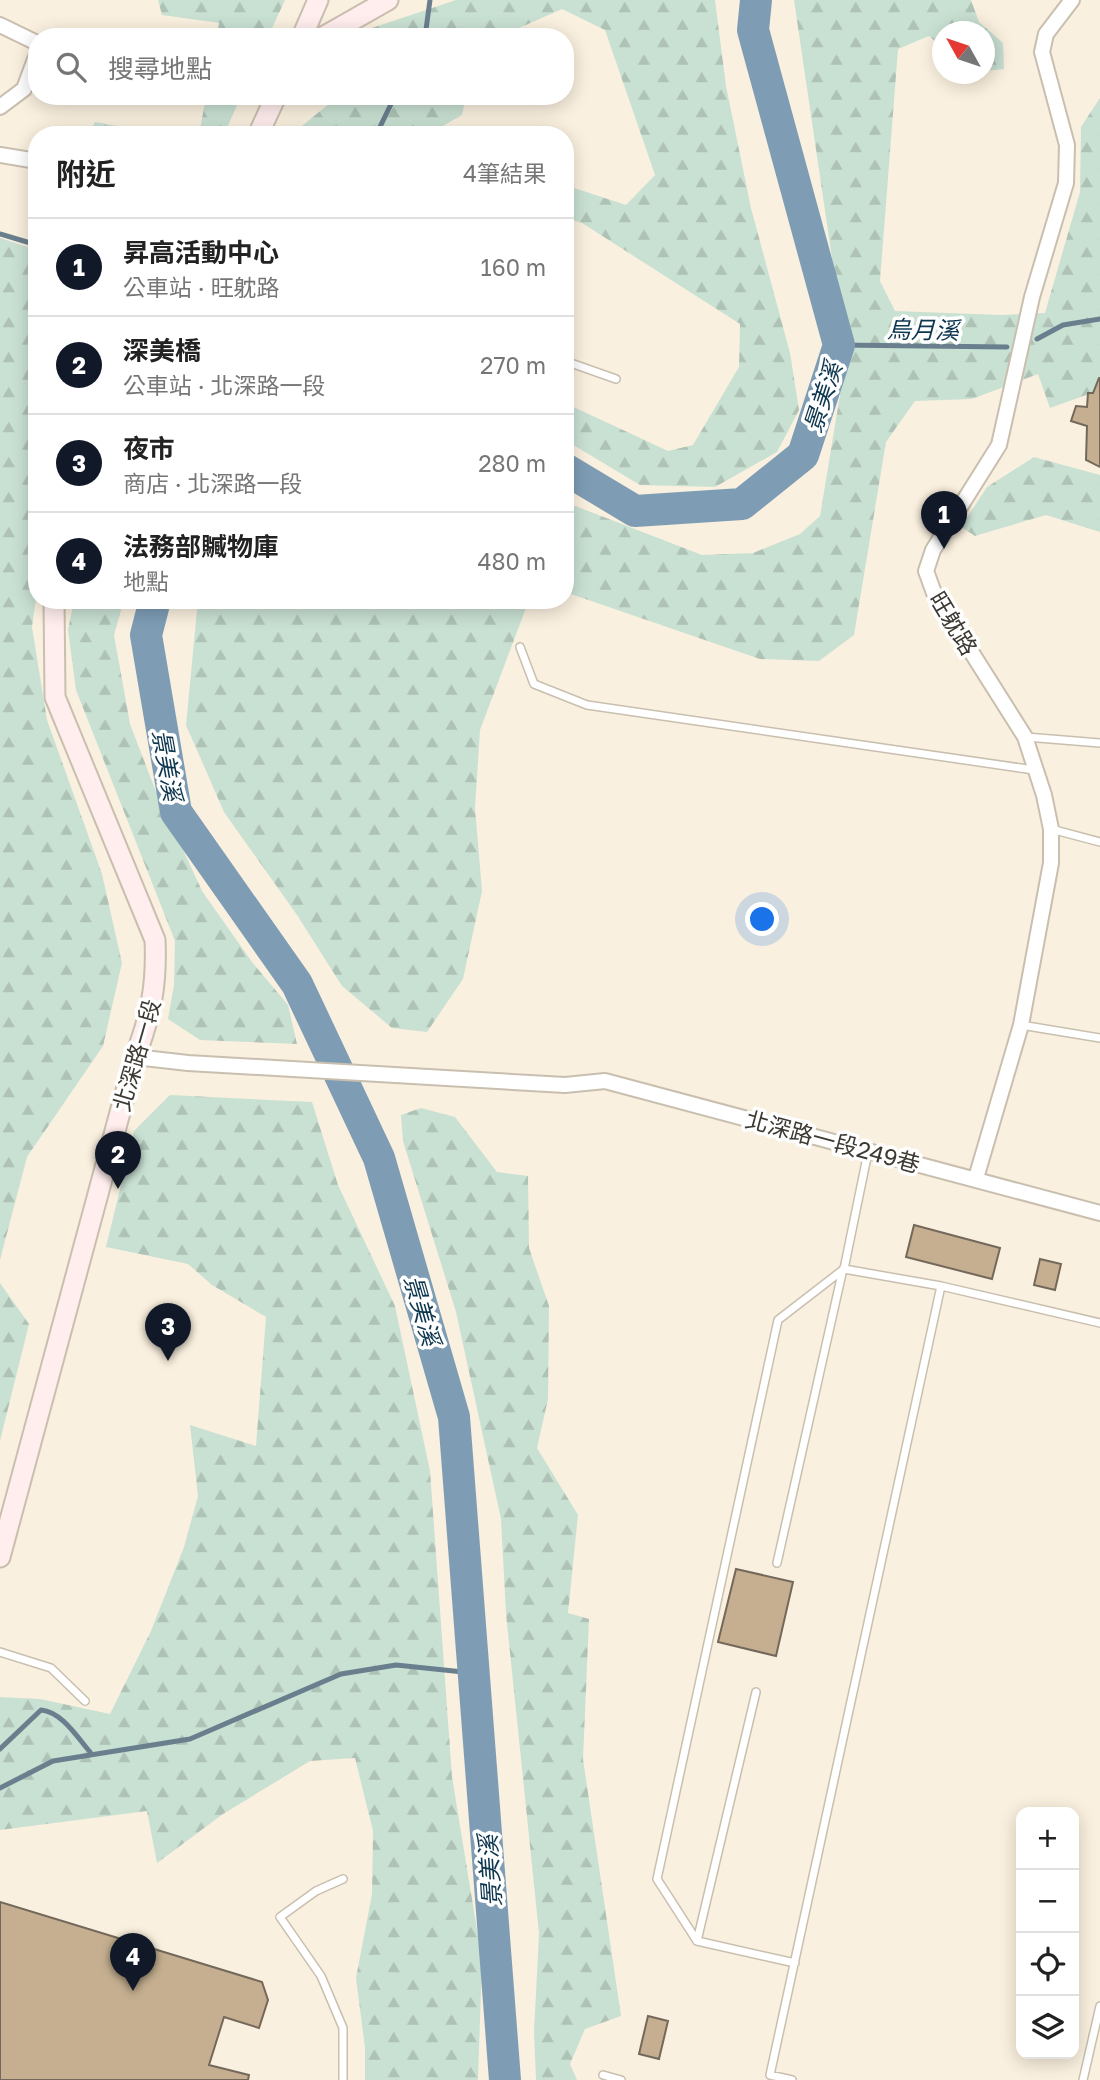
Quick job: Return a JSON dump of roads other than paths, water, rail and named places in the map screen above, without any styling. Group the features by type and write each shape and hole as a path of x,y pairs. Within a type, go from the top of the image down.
{"main road":[{"path":"306,28 318,0"},
{"path":"339,28 388,0"},
{"path":"262,126 272,105"},
{"name":"北深路一段","path":"0,1557 135,1057 151,1017 156,975 155,940 55,697 54,609"}],"street":[{"name":"旺躭路","path":"976,1178 1021,1025 1051,863 1051,829 1044,795 1025,737 934,593 926,571 933,550 952,515 999,444 1026,326 1066,183 1067,145 1042,52 1046,34 1073,0"},
{"path":"0,25 28,39"},
{"path":"0,107 24,89 28,78"},
{"path":"0,155 28,160"},
{"name":"北深路一段249巷","path":"135,1057 188,1063 565,1085 605,1082 976,1178 1038,1198 1100,1213"}],"lane":[{"path":"574,364 615,379"},
{"path":"520,647 534,684 587,705 1034,770"},
{"path":"1025,737 1100,743"},
{"path":"1051,829 1100,842"},
{"path":"1021,1025 1100,1038"},
{"path":"777,1563 868,1151"},
{"path":"795,1963 697,1941 657,1879 779,1320 844,1269 942,1286 1100,1323"},
{"path":"792,2080 769,2075 942,1286"},
{"path":"0,1652 51,1668 85,1701"},
{"path":"697,1941 756,1692"},
{"path":"343,1879 316,1891 280,1917 321,1976 343,2028 343,2080"},
{"path":"1083,2080 1100,2006"},
{"path":"603,2076 621,2080"}],"waterway":[{"path":"426,28 430,0"},
{"name":"景美溪","path":"574,474 635,511 742,504 803,455 839,345 753,30 756,0"},
{"path":"380,126 391,105"},
{"path":"0,234 28,242"},
{"name":"烏月溪","path":"1037,339 1063,325 1100,319"},
{"name":"烏月溪","path":"839,345 1007,347"},
{"name":"景美溪","path":"153,609 146,635 176,812 297,984 379,1158 454,1417 505,2080"},
{"path":"0,1788 53,1761 190,1739 341,1674 396,1665 473,1673"},
{"path":"0,1749 41,1710 62,1720 90,1752"}],"place":[{"name":"昇高活動中心","path":"944,549"},
{"name":"深美橋","path":"118,1189"},
{"name":"夜市","path":"168,1361"},
{"name":"法務部贓物庫","path":"133,1991"}]}
